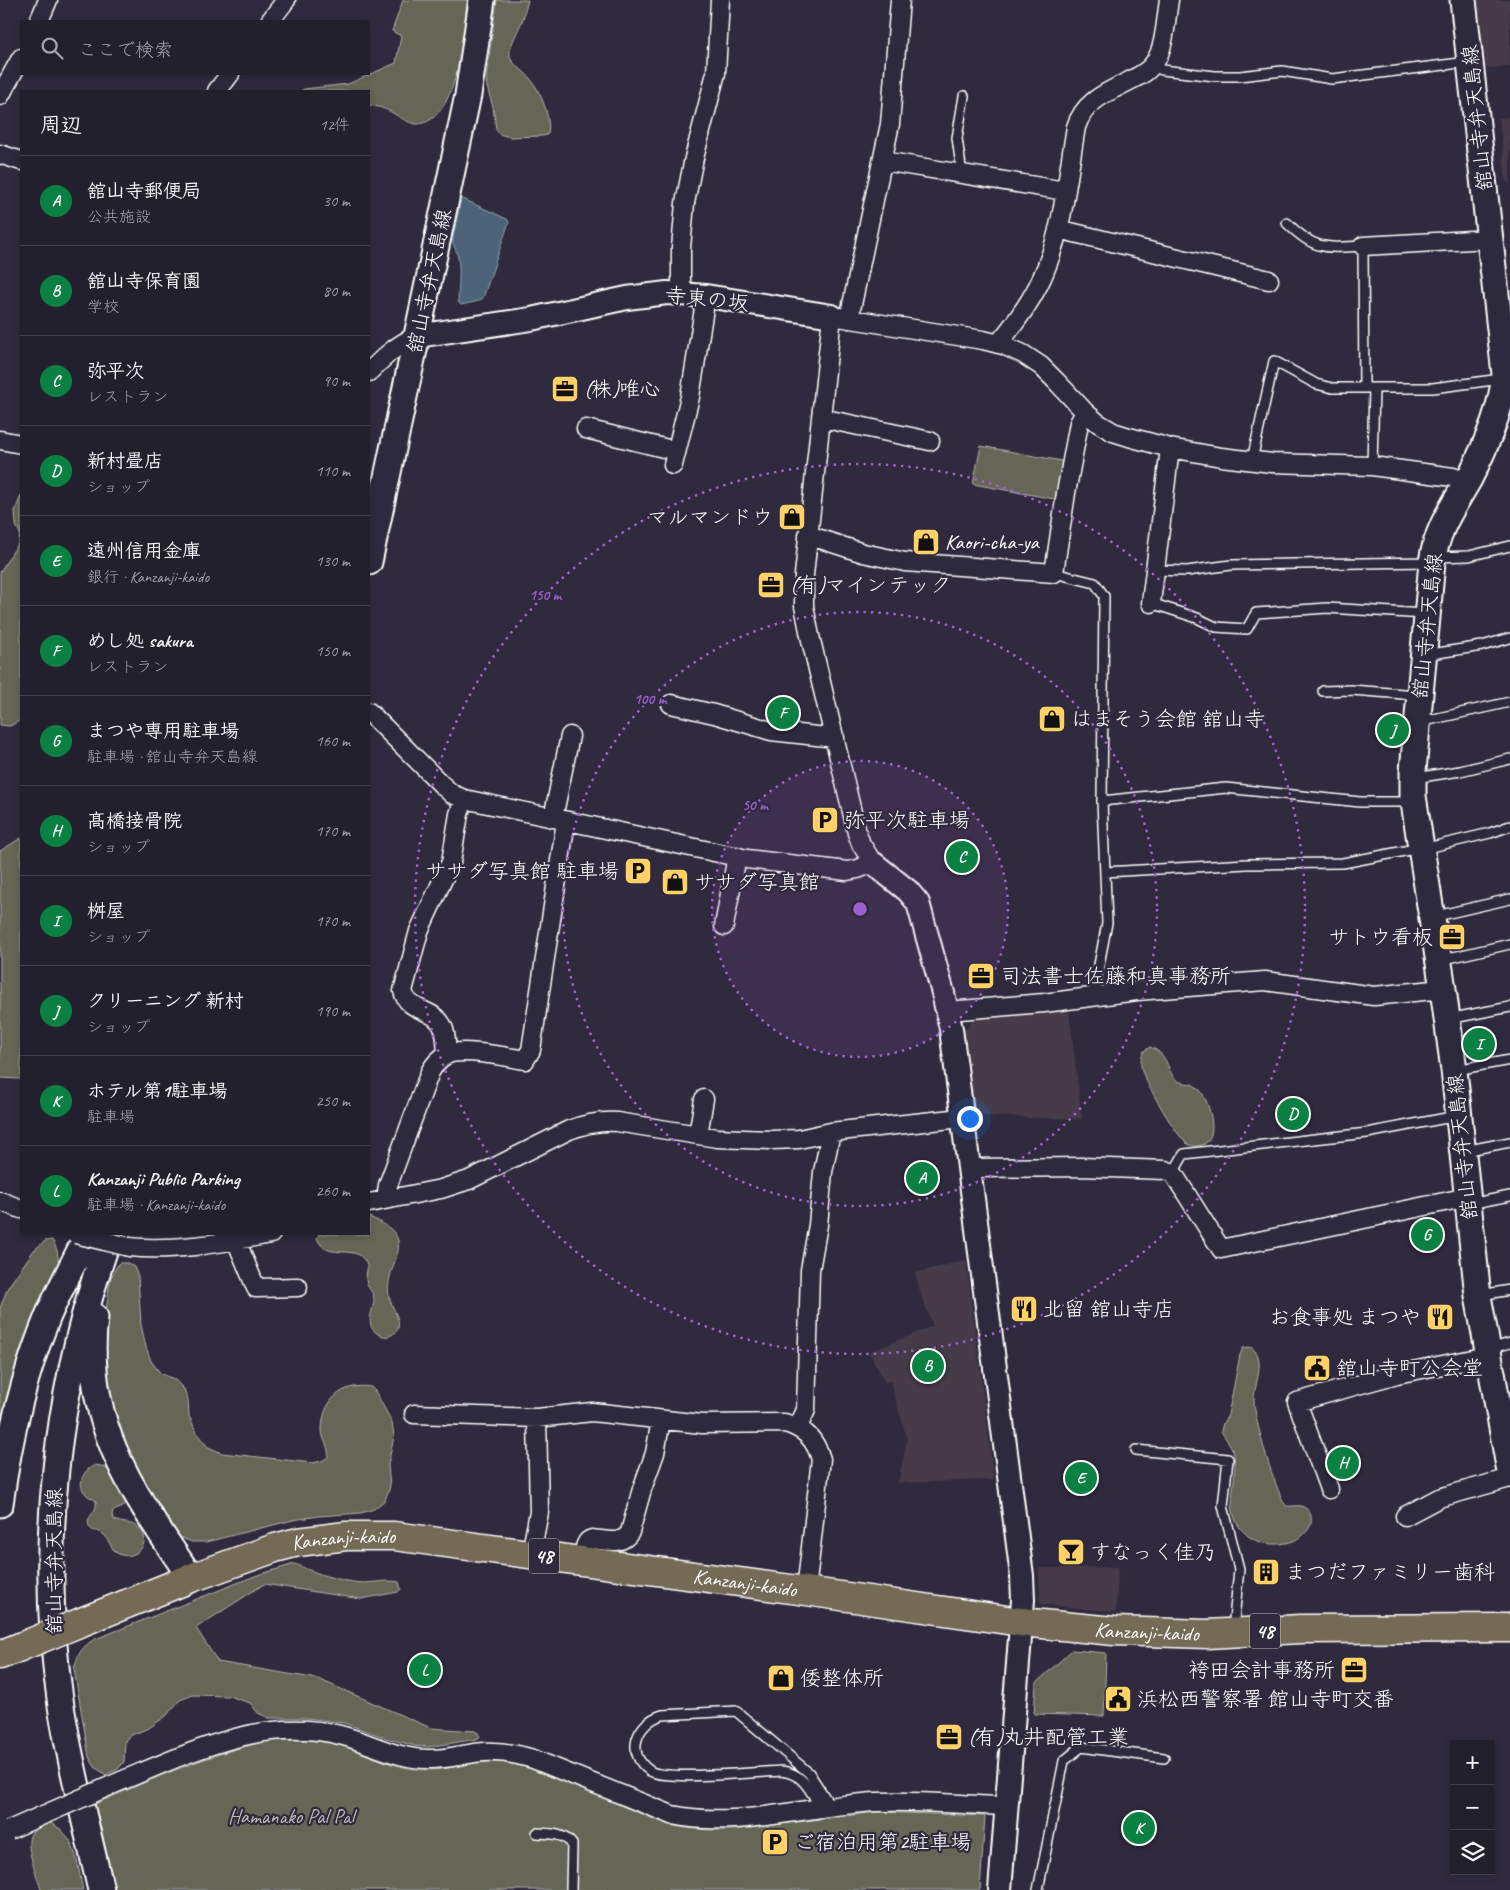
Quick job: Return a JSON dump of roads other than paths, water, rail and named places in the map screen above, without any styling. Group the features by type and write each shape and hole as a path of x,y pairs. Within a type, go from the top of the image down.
{"main road":[{"name":"舘山寺弁天島線","path":"370,557 468,95 482,0"},
{"name":"舘山寺弁天島線","path":"1463,0 1504,359 1503,420 1442,523 1436,540 1417,723 1413,790 1460,1115 1478,1296 1495,1349 1509,1465"},
{"path":"0,1504 11,1436 33,1356 48,1317 88,1235"},
{"name":"舘山寺弁天島線","path":"101,1890 61,1706 53,1637 50,1567 54,1488 66,1392 82,1324 102,1257 120,1240"},
{"path":"102,1257 92,1337 100,1408 115,1454 125,1476 191,1578"},
{"name":"Kanzanji-kaido","path":"10,1651 191,1578 274,1548 298,1542 346,1536 394,1536 1021,1622 1114,1631 1207,1634 1300,1629 1510,1628"}],"street":[{"path":"39,20 48,0"},
{"path":"271,20 286,0"},
{"path":"681,293 681,248 685,203 694,158 716,73 720,0"},
{"path":"900,0 890,124 883,161 841,317 821,418 804,575 806,621 861,844 873,863 908,891 918,903 948,1011 1022,1576 1023,1600 1000,1890"},
{"path":"998,344 1014,325 1039,283 1049,260 1058,229 1076,126 1080,116 1086,106 1096,99 1141,75 1152,66 1160,50 1169,0"},
{"path":"0,96 20,60"},
{"path":"218,90 229,75"},
{"path":"0,154 20,161"},
{"path":"883,161 1065,191"},
{"path":"1058,229 1269,280"},
{"path":"1363,246 1490,239"},
{"name":"寺東の坂","path":"417,336 531,319 647,294 681,293 706,296 983,340 998,344 1023,354 1041,366 1098,423 1113,432 1170,448 1272,463 1372,466 1453,477 1467,482"},
{"path":"586,429 675,458 690,397 706,296"},
{"path":"370,371 393,348 417,336"},
{"path":"808,535 863,553 905,562 1054,572 1079,422 1085,412"},
{"path":"821,418 930,441"},
{"path":"0,440 20,444"},
{"path":"1151,603 1170,448"},
{"path":"671,704 714,714 771,731 834,738"},
{"path":"370,713 442,785 452,794 464,799 737,856 846,871 873,863"},
{"path":"386,1199 388,1185 430,1072 436,1062 447,1054 457,1052 524,1060 531,1050 570,736"},
{"path":"447,1054 445,1035 438,1020 432,1014 409,1004 403,991 419,931 451,862 459,814 464,799"},
{"path":"724,926 737,856"},
{"path":"948,1011 1044,1003 1137,991 1265,981 1374,996 1443,989"},
{"path":"698,1135 704,1099"},
{"path":"370,1203 469,1180 569,1130 584,1124 600,1121 717,1138 771,1140 961,1118"},
{"path":"798,1427 806,1410 810,1270 818,1225 823,1172 831,1132"},
{"path":"969,1168 1165,1170 1173,1173 1221,1249 1468,1200"},
{"path":"0,1201 20,1209"},
{"path":"83,1235 120,1240 152,1249 264,1235"},
{"path":"236,1240 256,1288 298,1287"},
{"path":"1329,1489 1297,1402 1495,1349"},
{"path":"414,1414 536,1418 592,1412 711,1424 785,1423 798,1427 809,1435 817,1446 821,1459 806,1591"},
{"path":"531,1554 539,1512 536,1418"},
{"path":"583,1561 588,1540 592,1538 622,1540 627,1538 655,1453 661,1420"},
{"path":"1405,1516 1509,1465"},
{"path":"4,1832 180,1757 236,1737 271,1730 306,1729 341,1735 382,1750 428,1759 484,1752 517,1754 533,1758 672,1815 692,1819 731,1819 883,1802 1007,1806"}],"lane":[{"path":"1152,66 1162,70 1215,76 1247,76 1282,70 1332,78 1471,62"},
{"path":"962,174 957,138 964,96"},
{"path":"1287,223 1314,244 1321,247 1363,246 1364,388"},
{"path":"1252,460 1274,361 1324,387 1433,388 1504,379"},
{"path":"1372,466 1374,388"},
{"path":"1155,570 1186,571 1231,565 1433,560 1469,556 1510,546"},
{"path":"1054,572 1095,583 1104,596 1102,801 1107,923 1093,996"},
{"path":"1151,603 1191,616 1216,627 1247,629 1256,613 1304,609 1334,608 1428,614"},
{"path":"1424,655 1482,646 1510,638"},
{"path":"1323,692 1351,690 1420,695"},
{"path":"1417,723 1510,702"},
{"path":"1102,801 1226,788 1360,802 1413,790 1460,771 1510,759"},
{"path":"1105,872 1247,864 1343,863 1490,833 1510,826"},
{"path":"1432,918 1510,900"},
{"path":"1438,960 1510,944"},
{"path":"1447,1020 1510,1007"},
{"path":"1454,1070 1510,1060"},
{"path":"1173,1173 1184,1154 1367,1133 1460,1115"},
{"path":"1463,1151 1510,1142"},
{"path":"1468,1200 1510,1196"},
{"path":"1478,1296 1510,1290"},
{"path":"1136,1450 1228,1459 1223,1506 1239,1569 1233,1633"},
{"path":"736,1711 809,1773 826,1808 800,1777 791,1772 674,1776 652,1772 643,1765 638,1756 636,1745 638,1735 644,1725 652,1718 662,1715 736,1711"},
{"path":"1038,1890 1064,1761 1081,1746 1164,1758"},
{"path":"537,1833 560,1835 567,1838 572,1844 571,1890"}],"water":[{"path":"461,198 507,219 509,222 483,298 479,301 461,305 458,302 458,256 452,243"}],"place":[{"name":"(株)唯心","path":"565,389"},
{"name":"マルマンドウ","path":"792,517"},
{"name":"Kaori-cha-ya","path":"926,542"},
{"name":"(有)マインテック","path":"771,585"},
{"name":"めし処 sakura","path":"783,713"},
{"name":"はまそう会館 舘山寺","path":"1052,719"},
{"name":"クリーニング 新村","path":"1393,730"},
{"name":"弥平次駐車場","path":"825,820"},
{"name":"弥平次","path":"962,857"},
{"name":"ササダ写真館 駐車場","path":"638,871"},
{"name":"ササダ写真館","path":"675,882"},
{"name":"サトウ看板","path":"1452,937"},
{"name":"司法書士佐藤和真事務所","path":"981,976"},
{"name":"桝屋","path":"1479,1044"},
{"name":"新村畳店","path":"1293,1114"},
{"name":"舘山寺郵便局","path":"922,1178"},
{"name":"まつや専用駐車場","path":"1427,1235"},
{"name":"北留 舘山寺店","path":"1024,1309"},
{"name":"お食事処 まつや","path":"1440,1317"},
{"name":"舘山寺保育園","path":"928,1366"},
{"name":"舘山寺町公会堂","path":"1317,1368"},
{"name":"髙橋接骨院","path":"1343,1463"},
{"name":"遠州信用金庫","path":"1081,1478"},
{"name":"すなっく佳乃","path":"1071,1552"},
{"name":"まつだファミリー歯科","path":"1266,1572"},
{"name":"Kanzanji Public Parking","path":"425,1670"},
{"name":"袴田会計事務所","path":"1354,1670"},
{"name":"倭整体所","path":"781,1678"},
{"name":"浜松西警察署 館山寺町交番","path":"1118,1699"},
{"name":"(有)丸井配管工業","path":"949,1737"},
{"name":"ホテル第1駐車場","path":"1139,1828"},
{"name":"ご宿泊用第2駐車場","path":"775,1842"}],"park label":[{"name":"Hamanako Pal Pal","path":"291,1816"}]}
